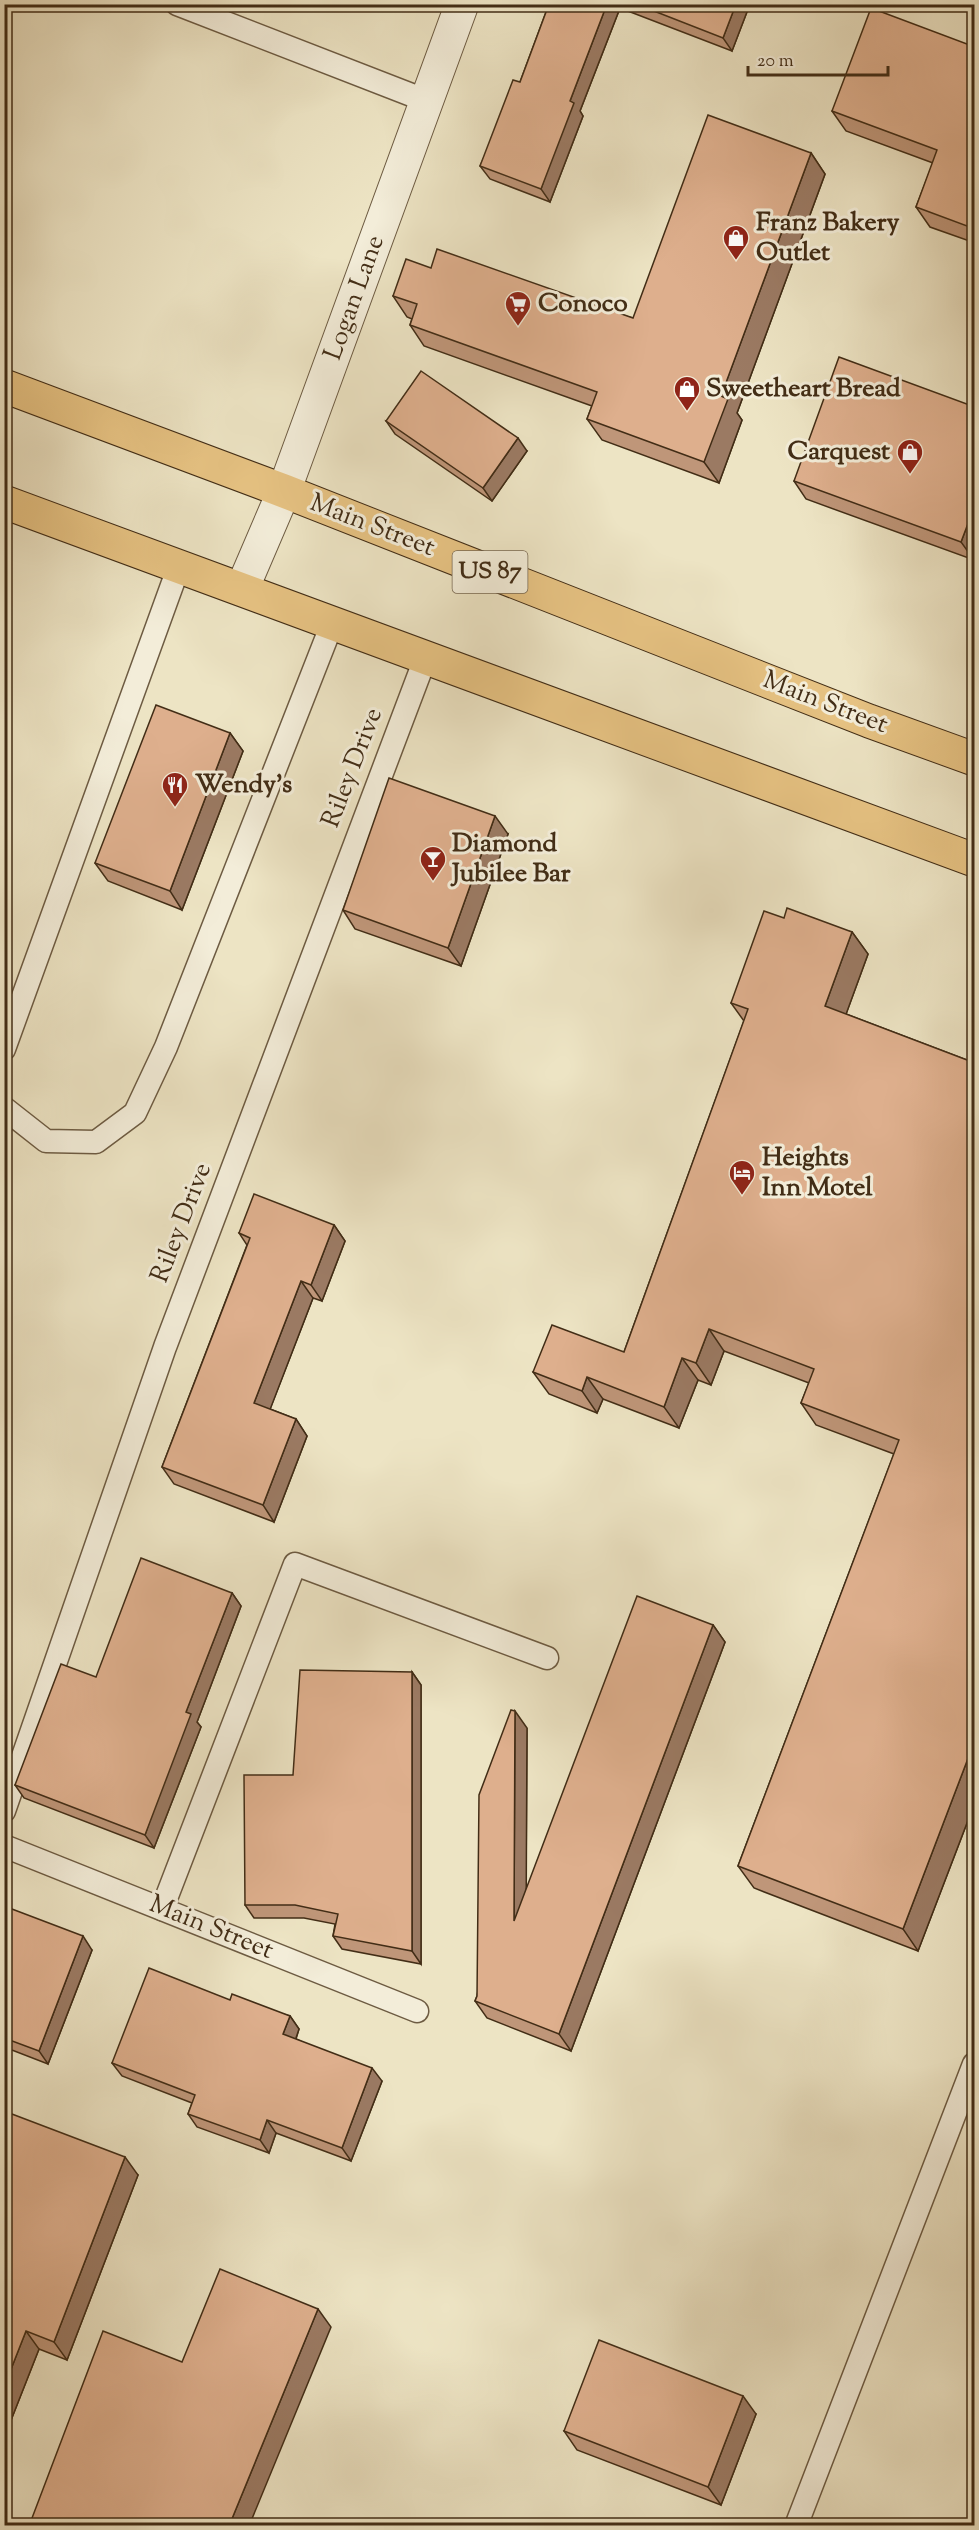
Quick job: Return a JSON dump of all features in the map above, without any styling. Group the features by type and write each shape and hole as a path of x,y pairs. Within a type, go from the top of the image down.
{"main road":[{"name":"Main Street","path":"4,386 284,491 869,721 975,759"},
{"path":"4,502 975,860"}],"street":[{"name":"Logan Lane","path":"242,590 284,491 462,4"}],"lane":[{"path":"177,4 427,101"},
{"path":"4,1049 178,566"},
{"path":"4,1108 46,1141 96,1142 135,1113 171,1036 332,624"},
{"name":"Riley Drive","path":"4,1811 165,1347 425,659"},
{"path":"162,1909 295,1564 547,1658"},
{"name":"Main Street","path":"4,1846 417,2011"},
{"path":"796,2526 975,2064"}],"building":[{"path":"549,4 607,4 570,101 574,103 541,189 480,166 513,80 520,82"},
{"path":"636,4 736,4 723,38"},
{"path":"871,8 975,47 975,229 916,207 937,150 832,111"},
{"path":"708,115 811,153 721,396 728,399 704,462 587,419 597,392 410,325 417,304 393,296 406,259 431,268 437,249 633,318"},
{"path":"839,357 975,407 975,505 961,542 794,481"},
{"path":"421,371 518,438 483,488 386,421"},
{"path":"156,705 230,733 170,891 95,863"},
{"path":"389,778 495,816 448,948 343,910"},
{"path":"787,908 852,932 825,1006 975,1063 975,1740 903,1929 738,1866 899,1440 801,1403 814,1369 709,1329 696,1363 682,1358 664,1407 587,1377 582,1391 533,1372 552,1325 624,1352 748,1009 731,1003 764,911 784,918"},
{"path":"254,1194 334,1225 311,1285 301,1281 254,1403 296,1419 263,1505 162,1467 250,1238 239,1233"},
{"path":"141,1558 232,1593 186,1712 191,1714 145,1835 15,1785 61,1664 96,1677"},
{"path":"637,1596 713,1625 559,2034 475,2001 477,1996 479,1795 511,1710 515,1711 514,1921"},
{"path":"300,1670 412,1672 412,1951 333,1936 338,1914 295,1905 245,1905 244,1775 293,1775"},
{"path":"4,1906 83,1936 39,2051 4,2038"},
{"path":"149,1968 230,2000 232,1994 290,2016 283,2034 372,2068 342,2148 267,2120 260,2140 188,2114 195,2095 112,2063"},
{"path":"4,2111 125,2157 54,2342 26,2331 4,2387"},
{"path":"220,2269 318,2309 229,2526 29,2526 103,2331 182,2362"},
{"path":"599,2340 743,2396 708,2487 564,2431"}],"place":[{"name":"Franz Bakery Outlet","path":"736,261"},
{"name":"Conoco","path":"518,327"},
{"name":"Sweetheart Bread","path":"687,412"},
{"name":"Carquest","path":"910,475"},
{"name":"Wendy's","path":"175,808"},
{"name":"Diamond Jubilee Bar","path":"433,882"},
{"name":"Heights Inn Motel","path":"742,1196"}]}
